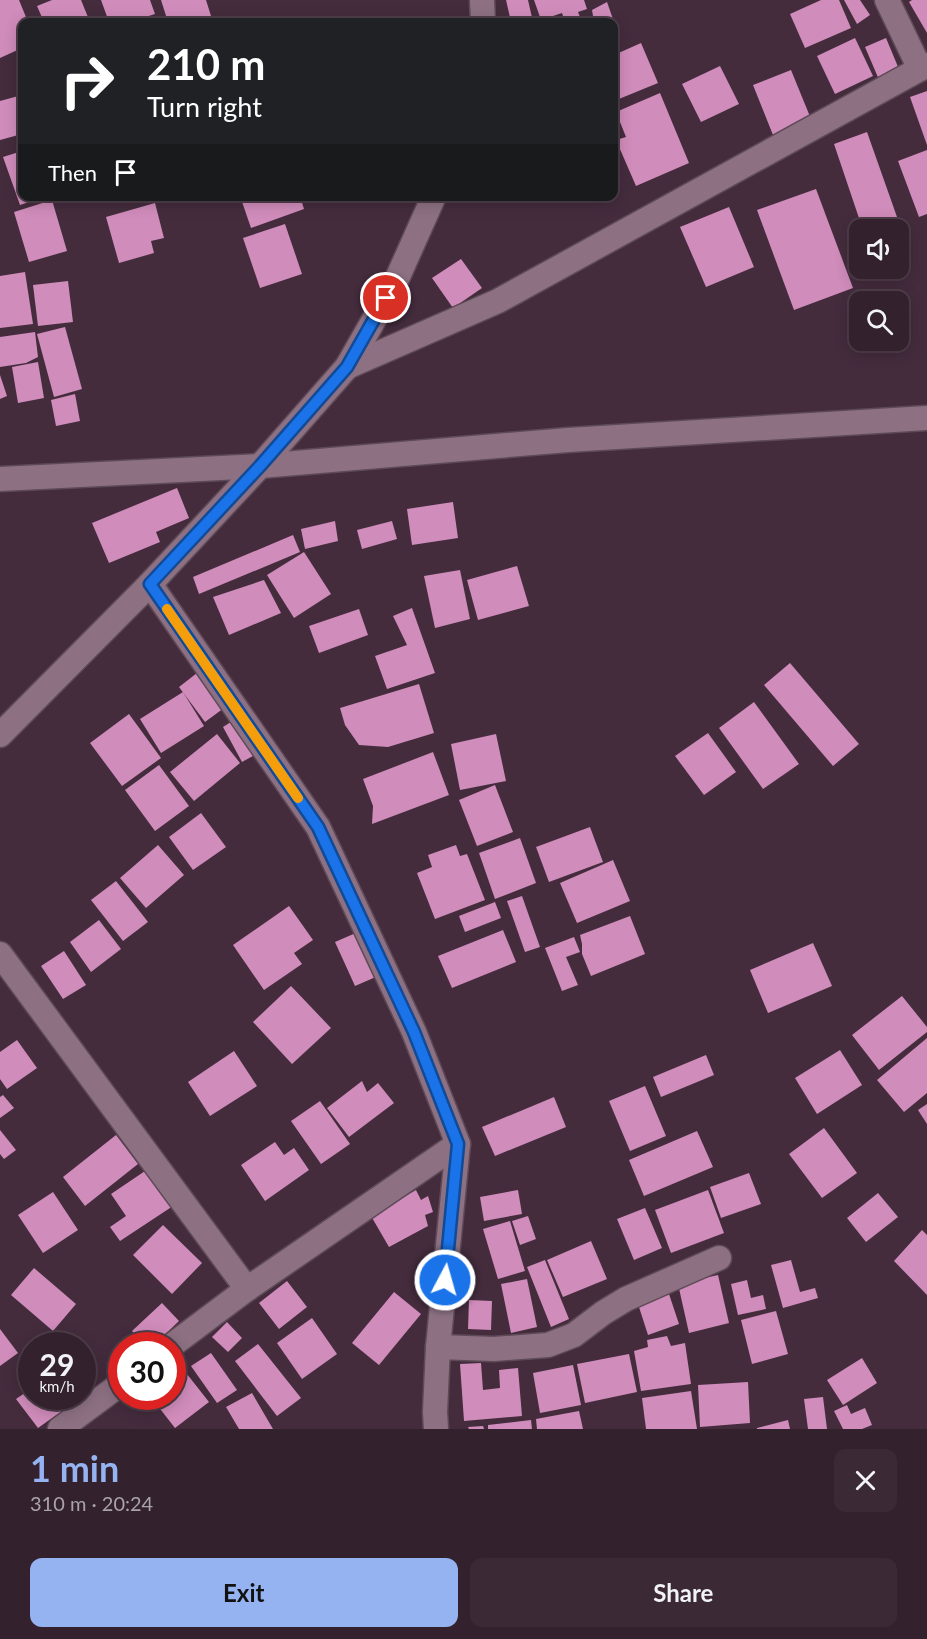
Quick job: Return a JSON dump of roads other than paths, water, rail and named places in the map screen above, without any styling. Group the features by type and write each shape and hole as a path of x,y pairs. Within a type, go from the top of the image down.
{"street":[{"path":"482,0 483,18"},
{"path":"347,367 498,301 924,67 887,0"},
{"path":"0,735 150,584 260,466 347,367 396,281 432,201"},
{"path":"0,479 260,466 568,440 927,418"},
{"path":"150,584 318,827 414,1032 458,1144 431,1424"},
{"path":"0,954 247,1289"},
{"path":"186,1335 247,1289 458,1144"},
{"path":"438,1347 494,1349 548,1345 574,1335 626,1299 719,1258"},
{"path":"60,1429 108,1393"}]}
